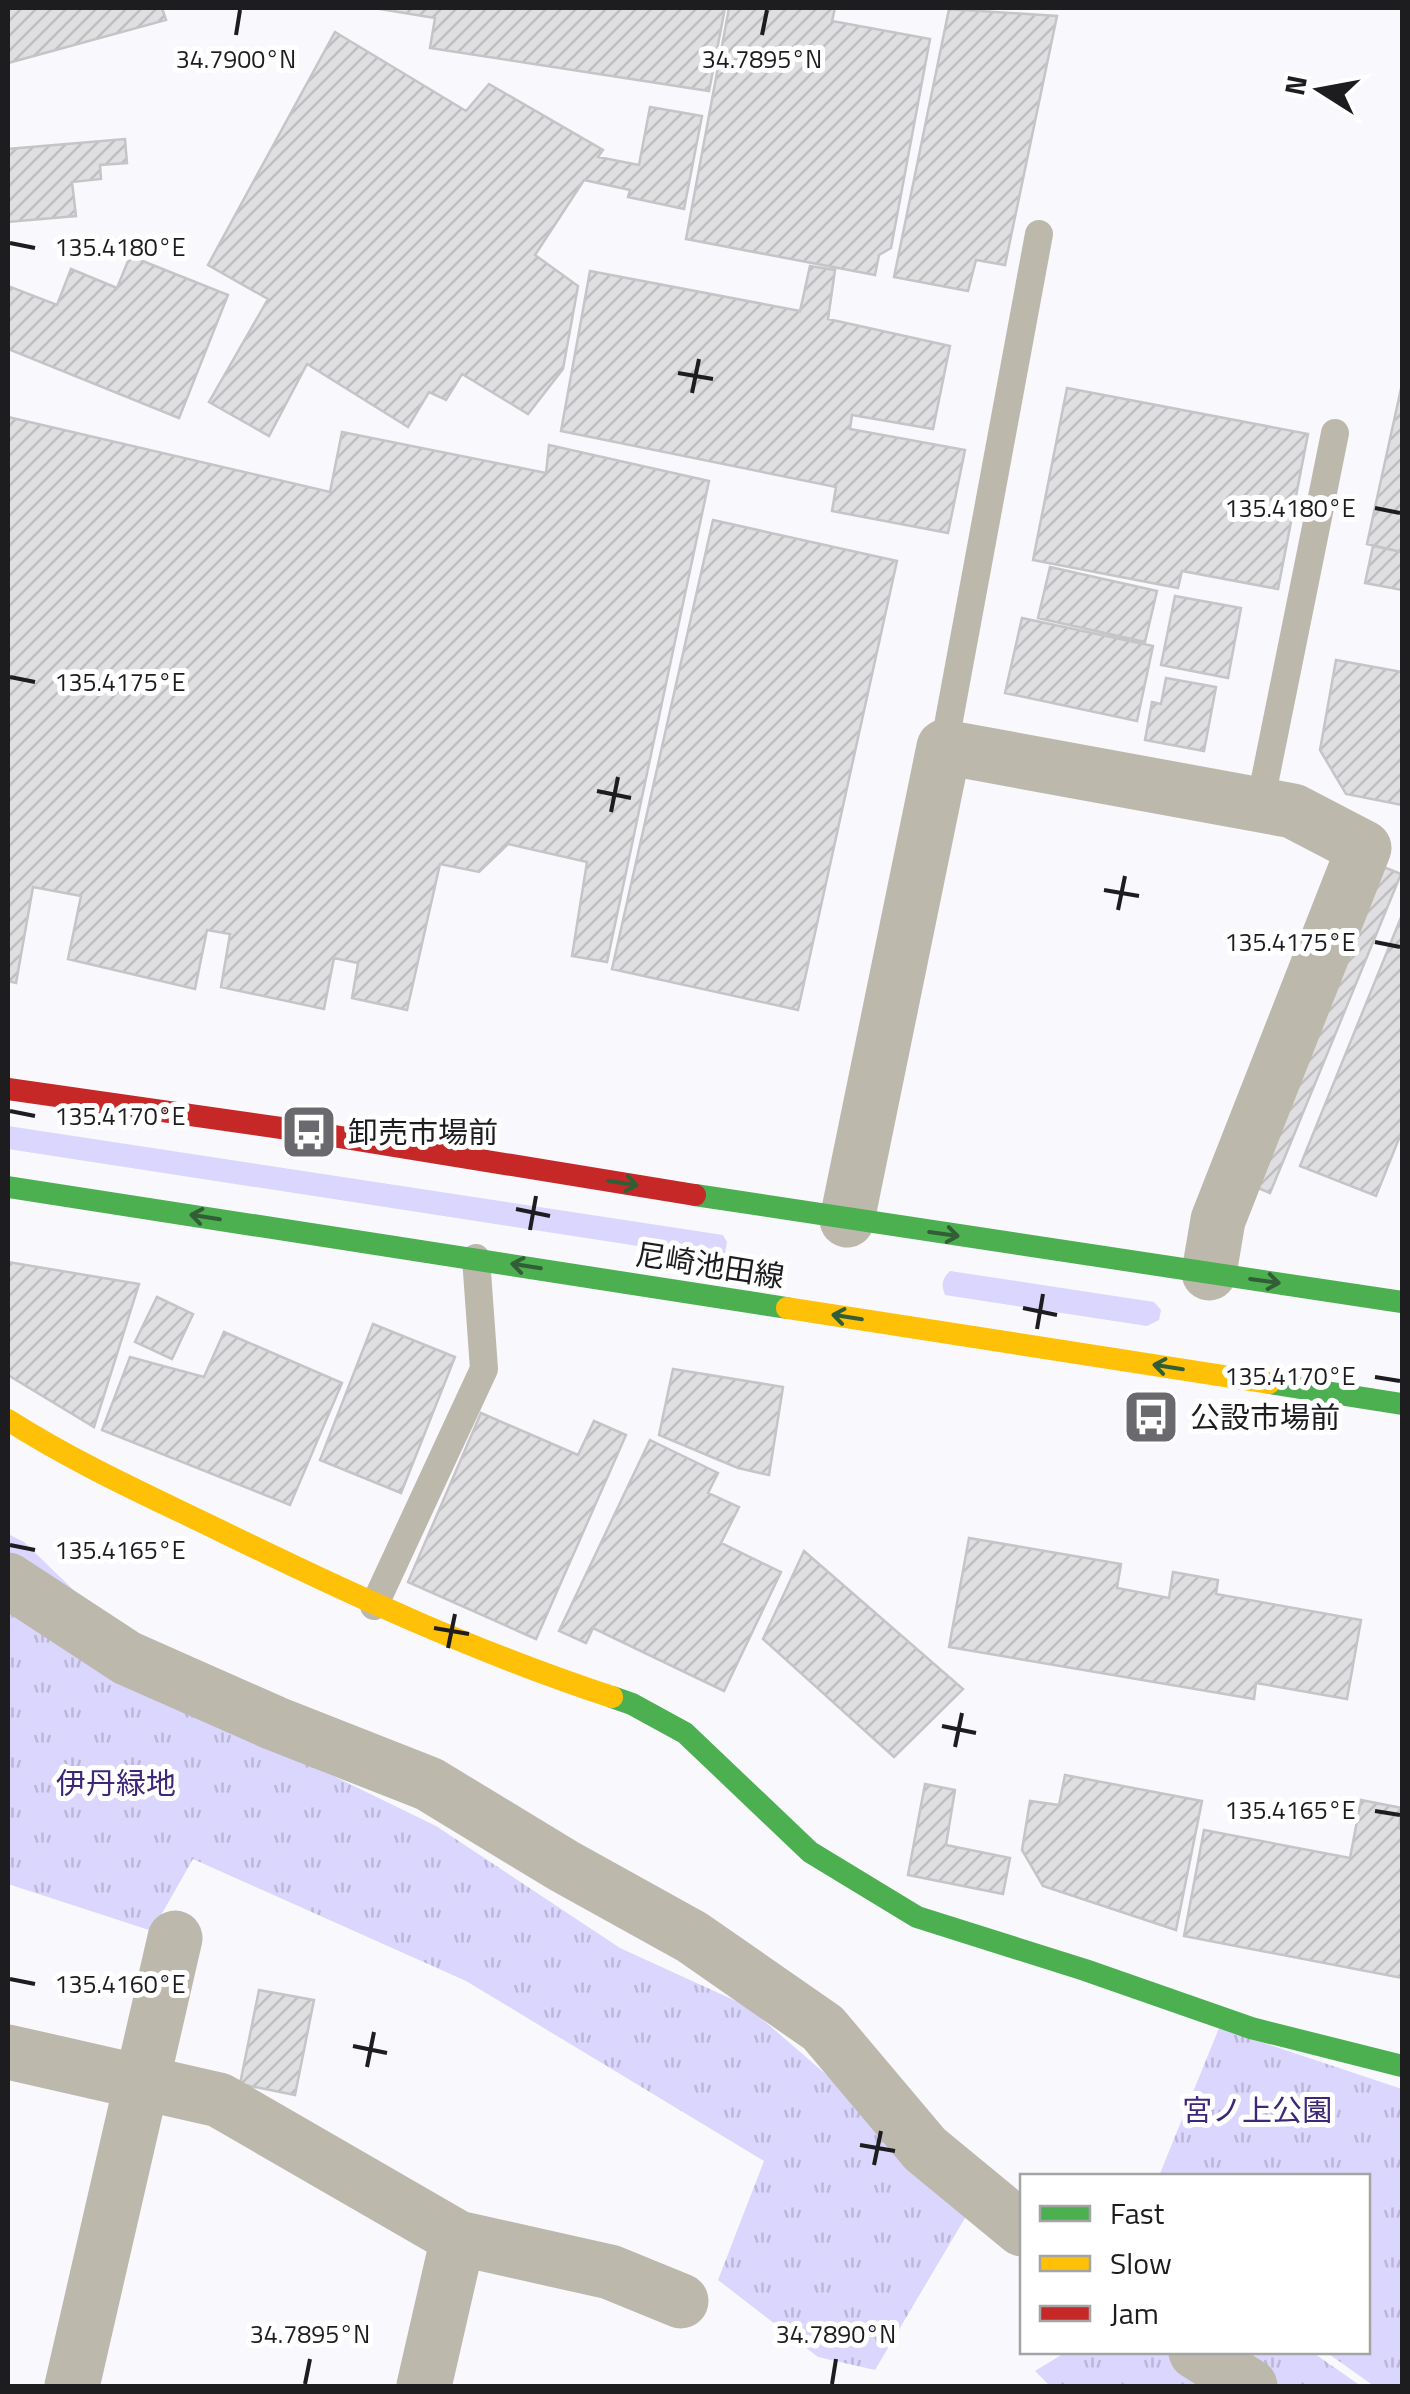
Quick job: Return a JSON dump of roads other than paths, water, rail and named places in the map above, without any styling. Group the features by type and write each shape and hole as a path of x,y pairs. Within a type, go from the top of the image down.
{"main road":[{"path":"8,1089 1402,1302"},
{"name":"尼崎池田線","path":"8,1187 1402,1404"},
{"path":"8,1420 60,1454 374,1606 632,1704 686,1733 810,1852 917,1917 1251,2028 1402,2066"}],"street":[{"path":"847,1220 944,748 1293,811 1364,848 1218,1220 1208,1273"},
{"path":"8,1580 128,1658 274,1723 429,1784 692,1938 823,2028 925,2148 1020,2228"},
{"path":"72,2386 175,1938"},
{"path":"8,2052 220,2100 458,2238 610,2272 681,2301"},
{"path":"424,2386 458,2238"},
{"path":"1199,2354 1250,2386"}],"lane":[{"path":"944,748 1039,234"},
{"path":"1260,804 1335,433"},
{"path":"374,1606 484,1369 476,1258"}],"place":[{"name":"卸売市場前","path":"309,1132"},
{"name":"公設市場前","path":"1151,1417"}],"park label":[{"name":"伊丹緑地","path":"116,1783"},
{"name":"宮ノ上公園","path":"1257,2110"}]}
